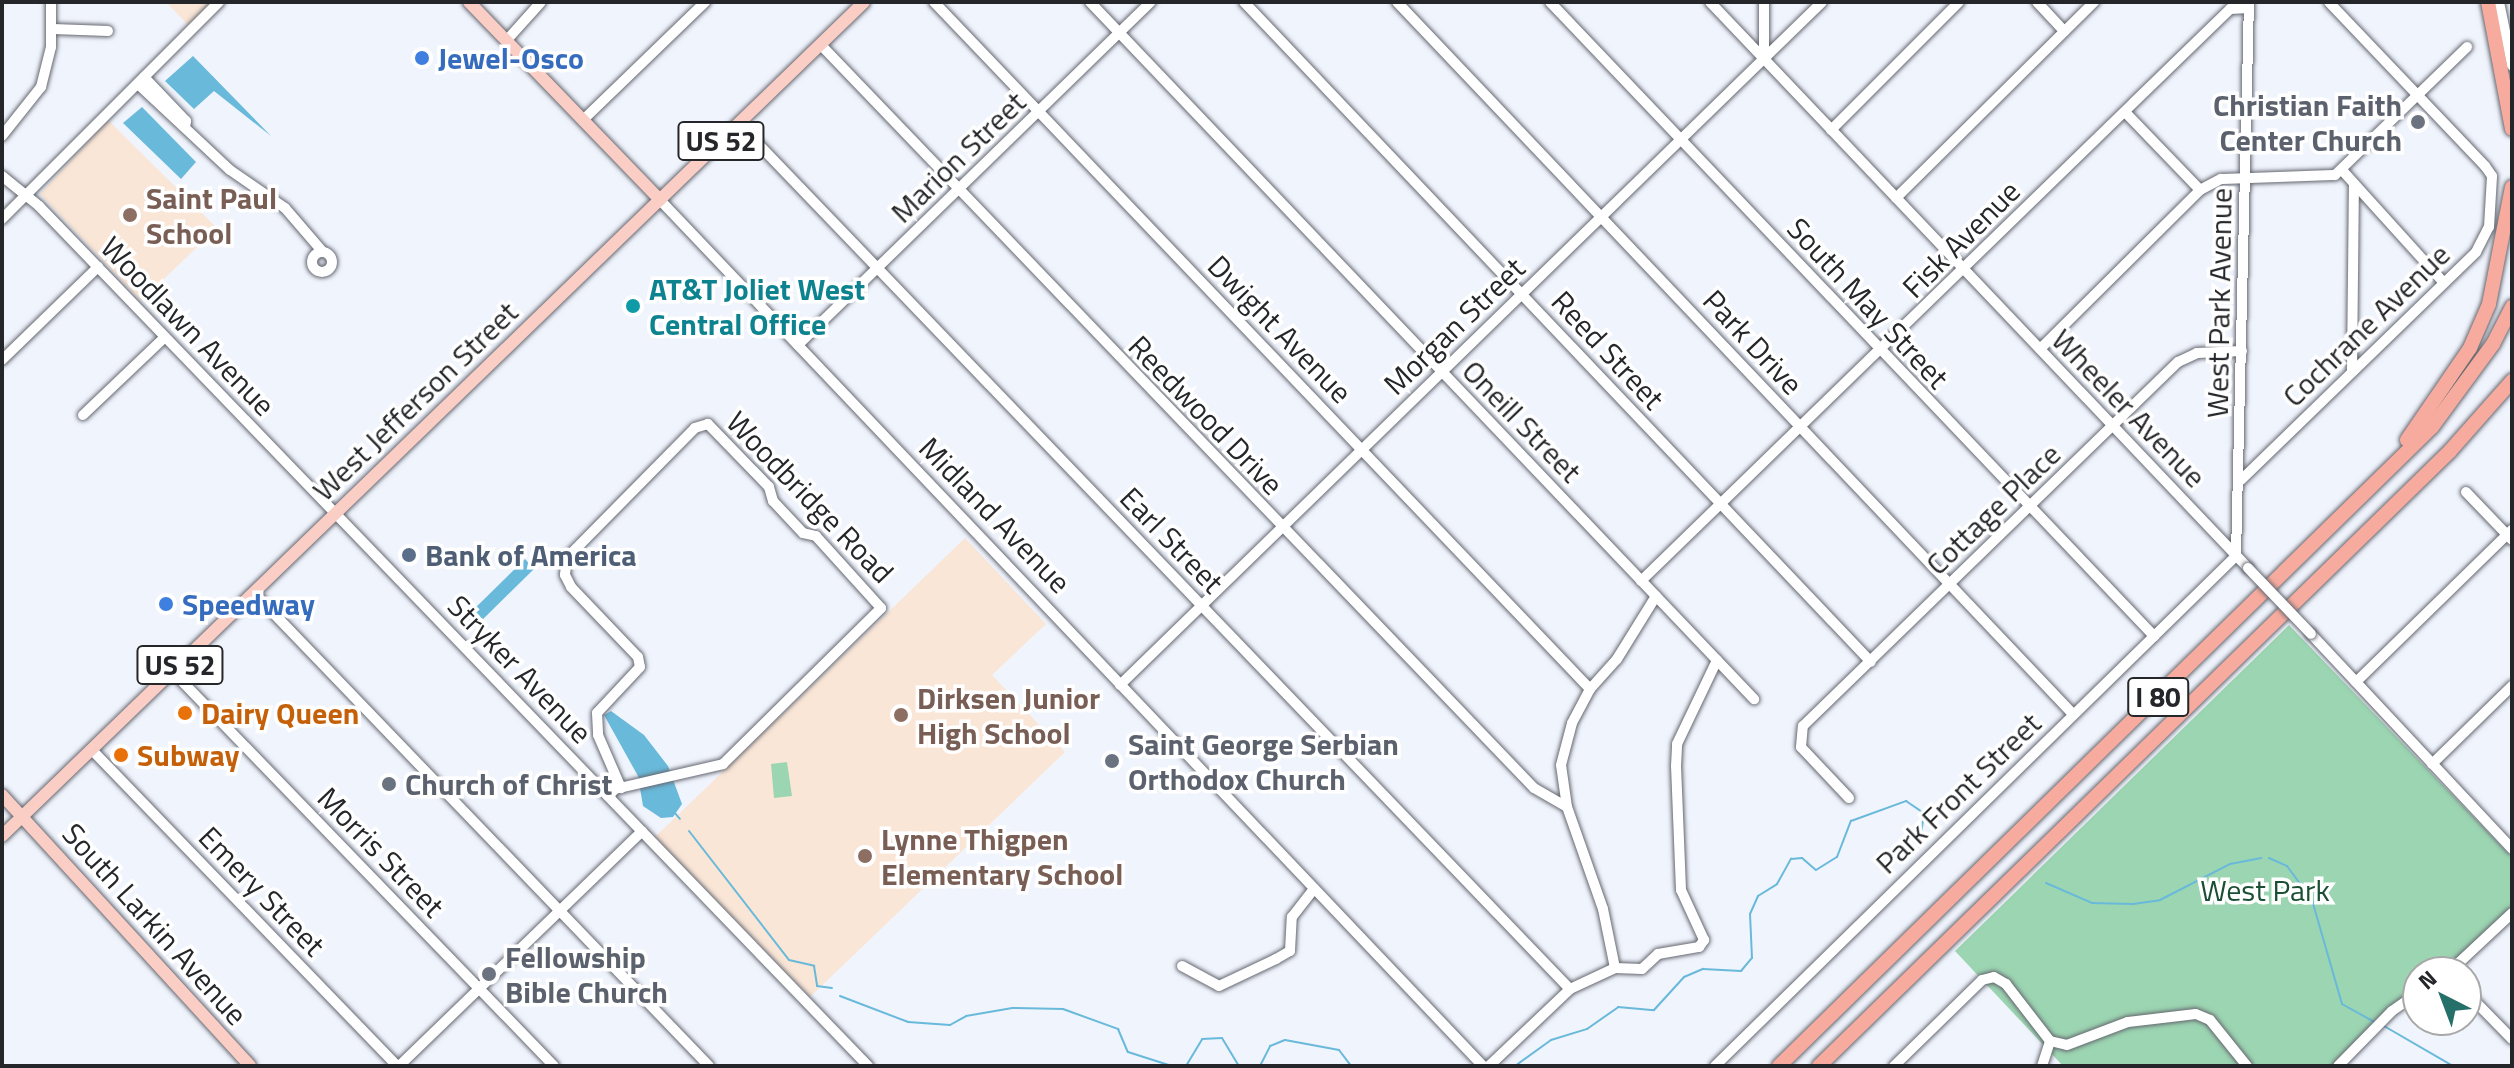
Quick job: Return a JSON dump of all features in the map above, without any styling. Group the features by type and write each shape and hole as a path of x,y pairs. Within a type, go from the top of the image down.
{"highway":[{"path":"2488,2 2512,129"},
{"path":"2333,522 2413,435 2470,348 2499,270 2512,187"},
{"name":"I 80","path":"1779,1066 1984,871 2432,427 2493,344 2512,307"},
{"name":"I 80","path":"1819,1066 2450,451 2490,404 2512,367"},
{"path":"2490,404 2512,381"}],"main road":[{"name":"Midland Avenue","path":"469,2 660,200"},
{"name":"West Jefferson Street","path":"2,836 864,2"},
{"name":"South Larkin Avenue","path":"2,795 250,1066"}],"street":[{"path":"2,136 41,87 53,29 51,2"},
{"path":"2,219 219,2"},
{"path":"506,41 541,2"},
{"path":"583,120 705,2"},
{"name":"Dwight Avenue","path":"934,2 1590,689"},
{"name":"Oneill Street","path":"1090,2 1754,699"},
{"name":"Marion Street","path":"798,345 1151,2"},
{"name":"Reed Street","path":"1244,2 1871,662"},
{"name":"Park Drive","path":"1397,2 2073,714"},
{"name":"South May Street","path":"1550,2 2154,636"},
{"name":"Wheeler Avenue","path":"1710,2 2511,845"},
{"path":"1764,2 1764,59"},
{"name":"Morgan Street","path":"1120,685 1822,2"},
{"path":"1831,130 1959,2"},
{"path":"2037,2 2064,31"},
{"path":"1896,198 2094,2"},
{"path":"2329,2 2418,95"},
{"path":"2499,2 2512,66"},
{"name":"Fisk Avenue","path":"1641,581 1882,352 2230,9 2249,5"},
{"name":"West Park Avenue","path":"2236,556 2241,480 2249,5"},
{"path":"53,29 108,31"},
{"name":"Reedwood Drive","path":"820,44 1281,528 1534,788 1567,807"},
{"path":"2040,349 2200,190 2221,179 2342,170 2467,47"},
{"path":"141,81 230,170 285,208 323,252"},
{"name":"Cochrane Avenue","path":"2241,480 2444,283 2483,241 2492,189 2485,166 2418,95"},
{"path":"2125,112 2200,190"},
{"name":"Earl Street","path":"739,124 1570,989"},
{"path":"2342,170 2444,283"},
{"name":"Woodlawn Avenue","path":"2,176 98,267 336,514"},
{"path":"2352,370 2354,184"},
{"name":"Midland Avenue","path":"660,200 1483,1066"},
{"path":"2,360 98,267"},
{"path":"83,415 165,337"},
{"name":"Cottage Place","path":"1849,798 1798,739 1803,726 2178,362 2197,353 2242,351"},
{"name":"Woodbridge Road","path":"608,796 638,783 723,764 881,608 816,536 803,533 773,501 769,487 708,424 695,428 567,558 565,575 571,587 638,657 640,667 597,713 598,735 621,788"},
{"path":"2356,682 2510,535 2466,492"},
{"name":"Stryker Avenue","path":"336,514 868,1066"},
{"name":"Park Front Street","path":"1715,1066 2236,556"},
{"path":"254,593 709,1066"},
{"path":"1615,968 1603,909 1567,807 1561,765 1572,723 1590,689 1617,659 1656,596"},
{"path":"1489,1066 1570,989 1615,968 1642,969 1658,954 1699,947 1704,940 1681,890 1677,744 1717,660"},
{"name":"Morris Street","path":"173,672 554,1066"},
{"path":"2432,764 2512,686"},
{"name":"Emery Street","path":"92,750 398,1066"},
{"path":"398,1066 642,831"},
{"path":"1182,966 1219,986 1290,951 1292,917 1314,889"},
{"path":"2466,956 2512,913"},
{"path":"1894,1066 1982,980 1994,977 2006,984 2050,1041 2067,1045 2128,1022 2196,1014 2210,1020 2247,1066"},
{"path":"2338,1066 2402,1004"},
{"path":"2482,1008 2512,1039"},
{"path":"2042,1066 2050,1041"}],"shaded area":[{"path":"166,2 211,2 189,26"},
{"name":"Saint Paul School","path":"108,120 217,228 141,301 40,194"},
{"path":"965,538 1046,624 992,675 1065,752 810,997 655,837"}],"green space":[{"name":"West Park","path":"2289,625 2512,857 2512,907 2461,956 2402,956 2402,1005 2337,1066 2063,1066 1955,951"},
{"path":"787,762 792,796 774,798 771,764"}],"water":[{"path":"193,56 271,136 214,91 194,109 165,81"},
{"path":"142,107 196,162 181,179 123,123"},
{"path":"525,559 534,569 475,627 466,617"},
{"path":"611,711 644,735 668,766 682,804 673,817 661,818 643,806 638,776 604,715"}],"waterway":[{"path":"1515,1066 1551,1040 1587,1029 1618,1007 1654,1010 1684,977 1703,969 1741,971 1752,958 1750,914 1758,896 1777,884 1791,859 1802,858 1816,870 1837,857 1851,821 1906,801 1924,813 1919,847"},
{"path":"674,812 680,819"},
{"path":"689,831 789,960 814,966 817,986 832,988"},
{"path":"2046,883 2092,903 2133,904 2160,900 2230,864 2261,858"},
{"path":"2269,858 2287,866 2312,900 2342,1004 2375,1022"},
{"path":"840,996 908,1022 950,1025 966,1016 1012,1008 1063,1009 1118,1029 1128,1052 1172,1066"},
{"path":"2384,1026 2453,1066"},
{"path":"1186,1066 1202,1039 1222,1038 1239,1066"},
{"path":"1260,1066 1270,1046 1285,1040 1339,1050 1351,1066"}],"place":[{"name":"Jewel-Osco","path":"422,58"},
{"name":"Christian Faith Center Church","path":"2418,122"},
{"name":"Saint Paul School","path":"130,215"},
{"name":"AT&T Joliet West Central Office","path":"633,306"},
{"name":"Bank of America","path":"409,555"},
{"name":"Speedway","path":"166,604"},
{"name":"Dairy Queen","path":"185,713"},
{"name":"Dirksen Junior High School","path":"901,715"},
{"name":"Subway","path":"121,755"},
{"name":"Saint George Serbian Orthodox Church","path":"1112,761"},
{"name":"Church of Christ","path":"389,784"},
{"name":"Lynne Thigpen Elementary School","path":"865,856"},
{"name":"Fellowship Bible Church","path":"489,974"}]}
